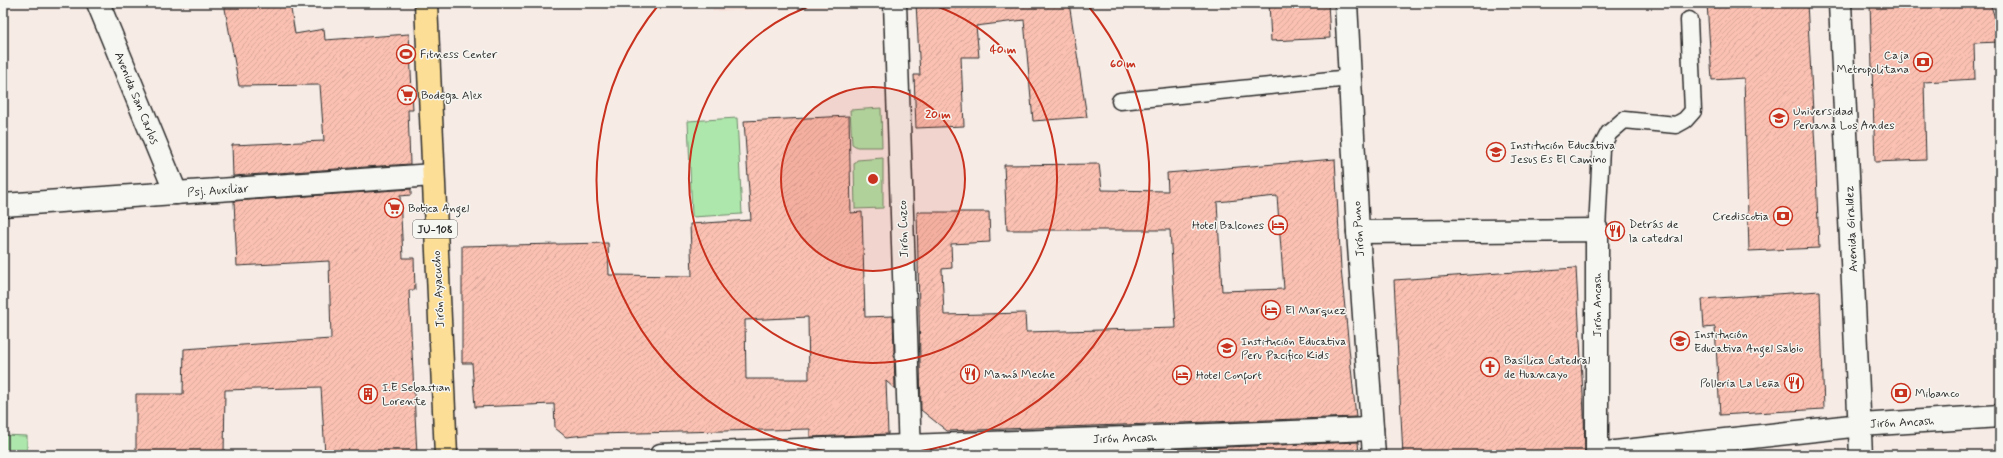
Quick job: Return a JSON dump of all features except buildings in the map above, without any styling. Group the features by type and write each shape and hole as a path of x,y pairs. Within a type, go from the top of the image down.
{"main road":[{"name":"Jirón Ayacucho","path":"426,3 446,455"}],"street":[{"name":"Avenida San Carlos","path":"98,3 176,193"},
{"name":"Jirón Cuzco","path":"895,3 910,450"},
{"name":"Jirón Puno","path":"1346,3 1358,232 1374,455"},
{"name":"Avenida Giraldez","path":"1840,3 1861,425 1861,455"},
{"name":"Psj. Auxiliar","path":"3,205 433,175"},
{"name":"Jirón Ancash","path":"1597,230 1597,454 1861,425 2000,416"},
{"path":"1358,232 1597,230"},
{"name":"Jirón Ancash","path":"661,455 910,450 1372,429"}],"lane":[{"path":"1597,230 1601,148 1609,133 1624,120 1676,125 1685,120 1693,111 1689,20"},
{"path":"1120,101 1350,78"}],"shaded area":[{"path":"713,3 878,3 878,6 713,11"}],"green space":[{"path":"881,108 882,147 857,147 852,144 850,110"},
{"path":"737,118 742,214 692,217 688,121"},
{"path":"883,158 883,208 855,209 854,164 857,160"},
{"path":"3,435 27,436 27,455 3,455"}],"place":[{"name":"Fitness Center","path":"406,54"},
{"name":"Caja Metropolitana","path":"1923,62"},
{"name":"Bodega Alex","path":"407,95"},
{"name":"Universidad Peruana Los Andes","path":"1779,118"},
{"name":"Institución Educativa Jesus Es El Camino","path":"1496,152"},
{"name":"Botica Angel","path":"394,208"},
{"name":"Crediscotia","path":"1783,216"},
{"name":"Hotel Balcones","path":"1278,225"},
{"name":"Detrás de la catedral","path":"1615,231"},
{"name":"El Marquez","path":"1271,310"},
{"name":"Institución Educativa Angel Sabio","path":"1680,341"},
{"name":"Institución Educativa Peru Pacifico Kids","path":"1227,348"},
{"name":"Basílica Catedral de Huancayo","path":"1490,367"},
{"name":"Mamá Meche","path":"970,374"},
{"name":"Hotel Confort","path":"1182,375"},
{"name":"Polleria La Leña","path":"1794,383"},
{"name":"Mibanco","path":"1901,393"},
{"name":"I.E Sebastian Lorente","path":"368,394"}]}
